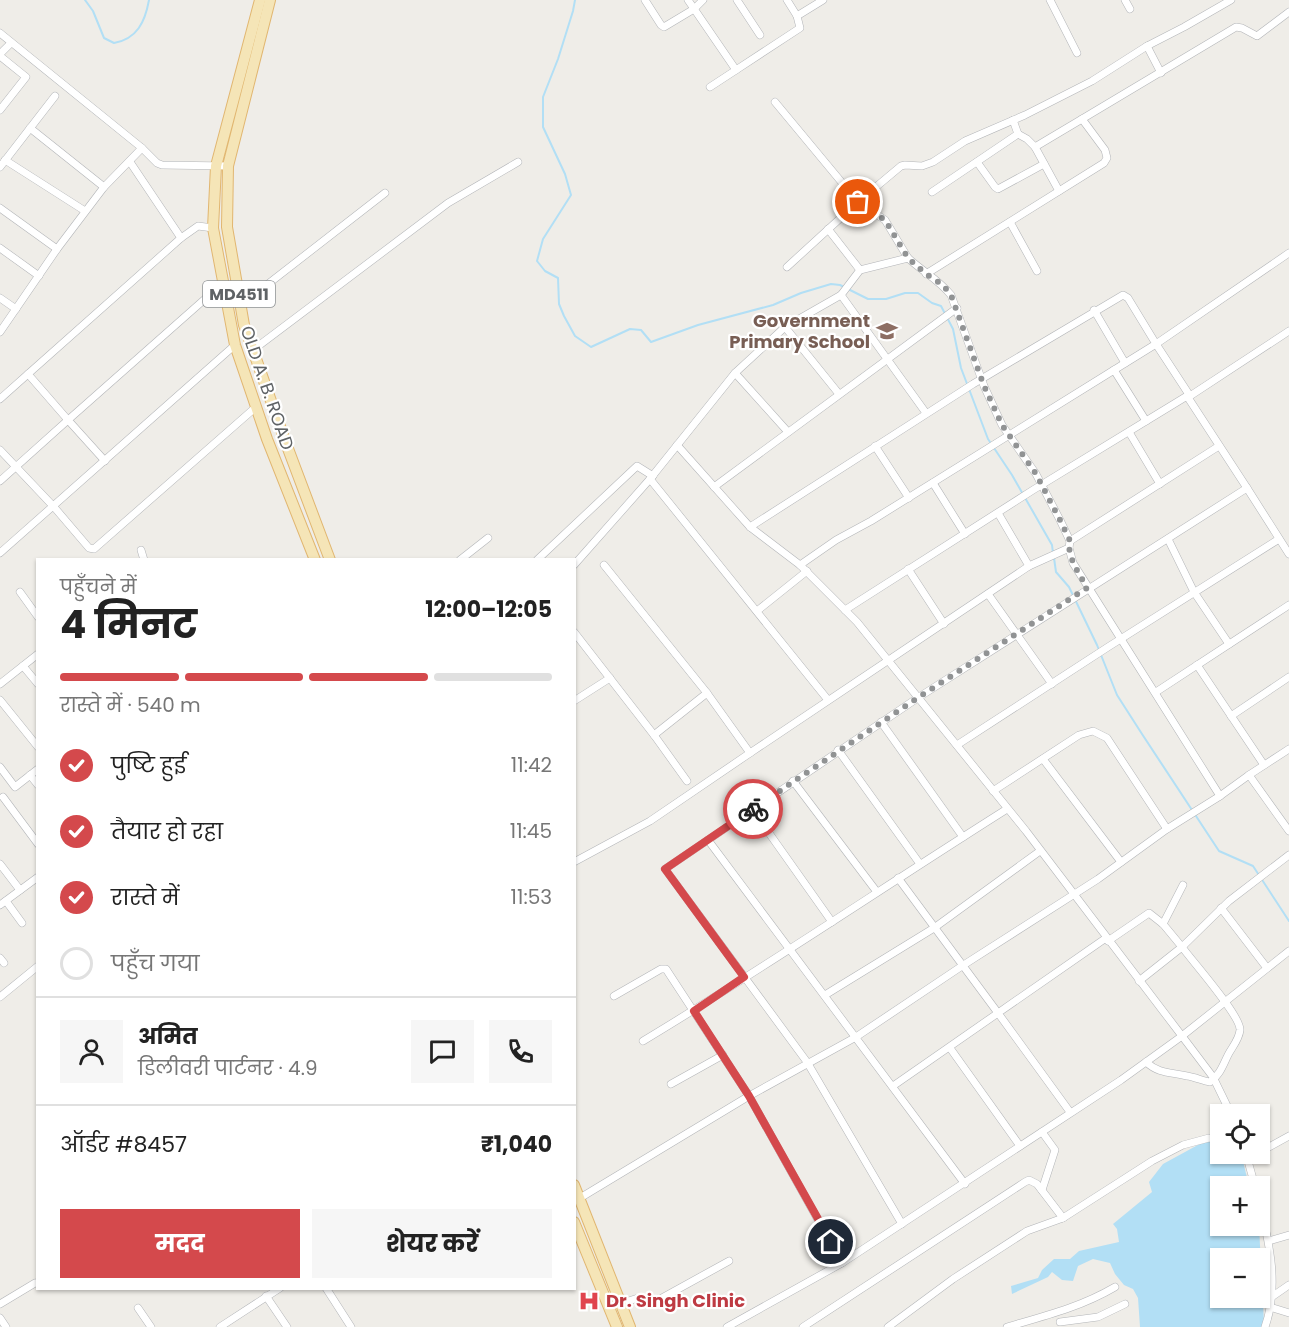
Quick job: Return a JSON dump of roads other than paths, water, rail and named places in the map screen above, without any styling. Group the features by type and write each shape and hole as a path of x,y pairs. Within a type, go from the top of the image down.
{"main road":[{"name":"OLD A. B. ROAD","path":"260,0 260,17 222,166 213,228 235,345 271,450 314,558"},
{"name":"OLD A. B. ROAD","path":"260,17 270,0"},
{"name":"OLD A. B. ROAD","path":"222,166 227,227 244,325 329,558"},
{"path":"271,450 287,446"},
{"path":"576,1189 630,1327"},
{"path":"576,1227 617,1327"}],"street":[{"path":"645,0 664,27 694,9 703,0"},
{"path":"688,0 736,70"},
{"path":"737,0 760,35"},
{"path":"710,87 797,31 800,26 797,16 787,0"},
{"path":"797,16 823,0"},
{"path":"1050,0 1077,52"},
{"path":"1125,0 1130,9"},
{"path":"787,267 901,166 928,165 965,141 1083,86 1148,46 1231,0"},
{"path":"1035,147 1236,27 1257,36 1289,12"},
{"path":"0,33 142,148 157,163 222,166"},
{"path":"0,110 26,77 0,55 11,43"},
{"path":"1148,46 1161,73"},
{"path":"0,167 55,96"},
{"path":"775,102 858,202 885,220 908,258 943,285 951,295 982,379 1002,425 1042,485 1069,545 1073,563 1220,796"},
{"path":"926,274 1104,163 1107,158 1105,150 1082,119"},
{"path":"1013,120 1018,134 1035,147 1059,191"},
{"path":"30,128 104,187"},
{"path":"932,192 1018,134"},
{"path":"0,332 85,211 104,187 142,148"},
{"path":"5,160 85,211"},
{"path":"130,162 181,238"},
{"path":"253,350 448,203 518,162"},
{"path":"977,162 998,189 1044,164"},
{"path":"241,305 385,193"},
{"path":"0,208 57,249"},
{"path":"1010,222 1037,271"},
{"path":"0,399 181,238 198,226 213,228"},
{"path":"828,229 860,270"},
{"path":"0,248 39,276"},
{"path":"800,565 836,540 909,498 1156,344 1289,253"},
{"path":"576,564 652,477 735,373 785,327 843,292 860,270 908,258"},
{"path":"0,481 223,283"},
{"path":"843,292 926,413"},
{"path":"750,527 962,390 1094,310 1123,295 1128,298 1191,396 1289,331"},
{"path":"0,298 16,309"},
{"path":"714,487 957,308"},
{"path":"1094,310 1125,363"},
{"path":"785,327 839,394"},
{"path":"0,553 235,345"},
{"path":"1114,370 1146,421"},
{"path":"735,373 788,432"},
{"path":"28,374 105,461"},
{"path":"846,610 1033,490 1187,396 1289,554"},
{"path":"0,450 17,466 89,548 94,549 256,406"},
{"path":"1129,432 1160,484"},
{"path":"677,445 750,527 807,571 846,610 919,697 1182,1036 1214,1079 1226,1104"},
{"path":"876,446 909,498"},
{"path":"576,861 650,821 1029,566 1054,555 1219,446"},
{"path":"539,558 637,466 652,477 828,700"},
{"path":"933,483 965,534"},
{"path":"902,1224 807,1062 665,869 880,722 1246,488"},
{"path":"998,513 1029,566"},
{"path":"463,558 488,538"},
{"path":"1168,539 1194,592 1229,644"},
{"path":"957,745 1279,539"},
{"path":"141,550 143,558"},
{"path":"604,565 707,693 750,753"},
{"path":"908,569 944,624"},
{"path":"757,611 807,571"},
{"path":"20,592 36,614"},
{"path":"988,594 1052,684"},
{"path":"1156,692 1289,605"},
{"path":"576,635 687,781"},
{"path":"0,684 36,656"},
{"path":"1197,665 1264,765"},
{"path":"23,666 36,682"},
{"path":"1231,716 1289,677"},
{"path":"576,700 610,678"},
{"path":"654,735 707,693"},
{"path":"0,700 36,745"},
{"path":"880,722 963,837"},
{"path":"993,792 1079,735 1093,730 1107,738 1167,829"},
{"path":"838,750 920,864"},
{"path":"580,1198 749,1096 856,1036 1289,750"},
{"path":"1043,759 1121,862"},
{"path":"0,767 15,787"},
{"path":"36,770 2,798 36,841"},
{"path":"30,775 36,782"},
{"path":"1249,775 1289,831"},
{"path":"794,781 876,892"},
{"path":"753,809 832,922"},
{"path":"643,1041 790,950 1007,809"},
{"path":"708,840 965,1184"},
{"path":"825,995 934,928 1040,851"},
{"path":"1139,981 1182,947 1221,908 1289,855"},
{"path":"0,864 20,890"},
{"path":"22,923 3,903 36,878"},
{"path":"898,878 1070,1112"},
{"path":"1163,924 1183,885"},
{"path":"1221,908 1268,968"},
{"path":"893,1086 1149,913 1163,924 1182,947 1235,1015 1240,1029 1234,1046 1214,1079 1207,1082 1183,1075 1162,1073 1146,1062"},
{"path":"727,1327 842,1263 965,1184 1146,1062 1288,953"},
{"path":"0,997 36,968"},
{"path":"614,996 661,969 666,969 749,1096 842,1263"},
{"path":"950,1048 1020,1146"},
{"path":"671,1084 723,1055"},
{"path":"1042,1132 1055,1150 1042,1190"},
{"path":"1270,1146 1289,1136"},
{"path":"888,1327 953,1279 1027,1231 1063,1218 1152,1161 1183,1145 1210,1138"},
{"path":"803,1327 1025,1182 1034,1182 1063,1218"},
{"path":"1269,1241 1289,1235"},
{"path":"1268,1236 1273,1296 1270,1307 1289,1313"},
{"path":"622,1303 638,1298 651,1304 729,1261"},
{"path":"0,1304 35,1283"},
{"path":"1273,1296 1289,1285"},
{"path":"1007,1327 1056,1314 1085,1303 1115,1287"},
{"path":"220,1327 276,1290"},
{"path":"327,1290 351,1327"},
{"path":"266,1296 287,1327"},
{"path":"1056,1314 1061,1325 1098,1317 1125,1304"},
{"path":"138,1308 151,1327"},
{"path":"1265,1327 1270,1308"},
{"path":"0,1318 6,1327"}],"water":[{"path":"1207,1140 1210,1142 1210,1164 1244,1164 1247,1176 1210,1176 1210,1236 1260,1236 1260,1248 1210,1248 1210,1308 1263,1308 1262,1327 1140,1327 1138,1298 1133,1289 1124,1285 1110,1263 1093,1259 1078,1266 1073,1281 1062,1280 1052,1272 1048,1277 1012,1294 1011,1286 1038,1278 1042,1270 1054,1259 1070,1259 1079,1251 1119,1242 1117,1229 1113,1224 1152,1192 1149,1182 1163,1164"}],"waterway":[{"path":"85,0 93,11 104,38 114,43 129,38 139,28 149,0"},
{"path":"575,0 558,59 543,97 543,127 565,174 571,195 543,239 537,261 545,271 558,278 559,304 575,336 591,347 630,329 641,330 651,342 698,325 773,305 831,284 840,285 868,299 886,299 905,293 918,293 932,303 941,306 953,329 961,368 988,439 1012,475 1052,545 1053,553"},
{"path":"1054,558 1056,572 1069,587 1097,645 1117,695 1142,734 1219,851 1253,866 1289,921"}],"place":[{"name":"Government Primary School","path":"887,331"},
{"name":"Dr. Singh Clinic","path":"589,1301"}]}
